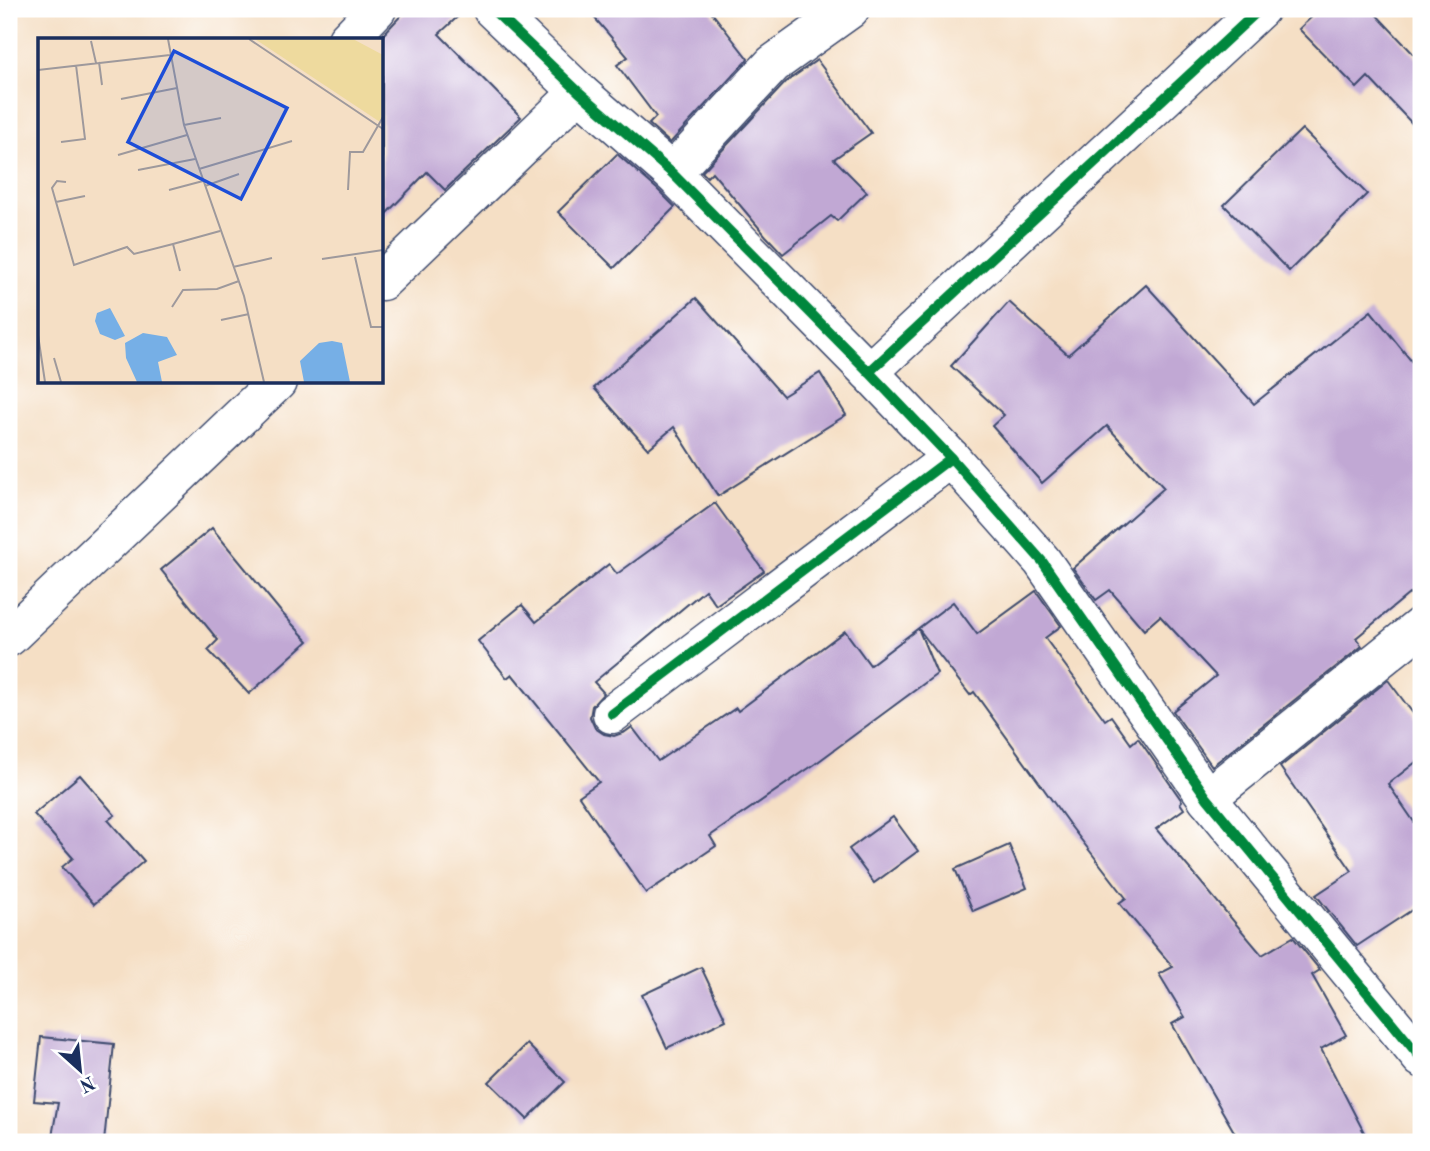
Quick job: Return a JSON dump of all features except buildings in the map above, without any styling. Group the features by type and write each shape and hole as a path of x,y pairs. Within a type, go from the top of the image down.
{"street":[{"path":"349,38 377,9"},
{"path":"492,9 579,92 671,173 951,458 1042,561 1208,798 1421,1058"},
{"path":"671,173 773,64 850,9"},
{"path":"869,372 1260,9"},
{"path":"383,280 579,92"},
{"path":"9,638 276,383"},
{"path":"612,714 951,458"},
{"path":"1208,798 1421,626"}],"cycle path":[{"path":"492,9 579,92 672,173 951,458 1042,561 1207,798 1421,1058"},
{"path":"869,372 1260,9"},
{"path":"612,714 951,458"}]}
